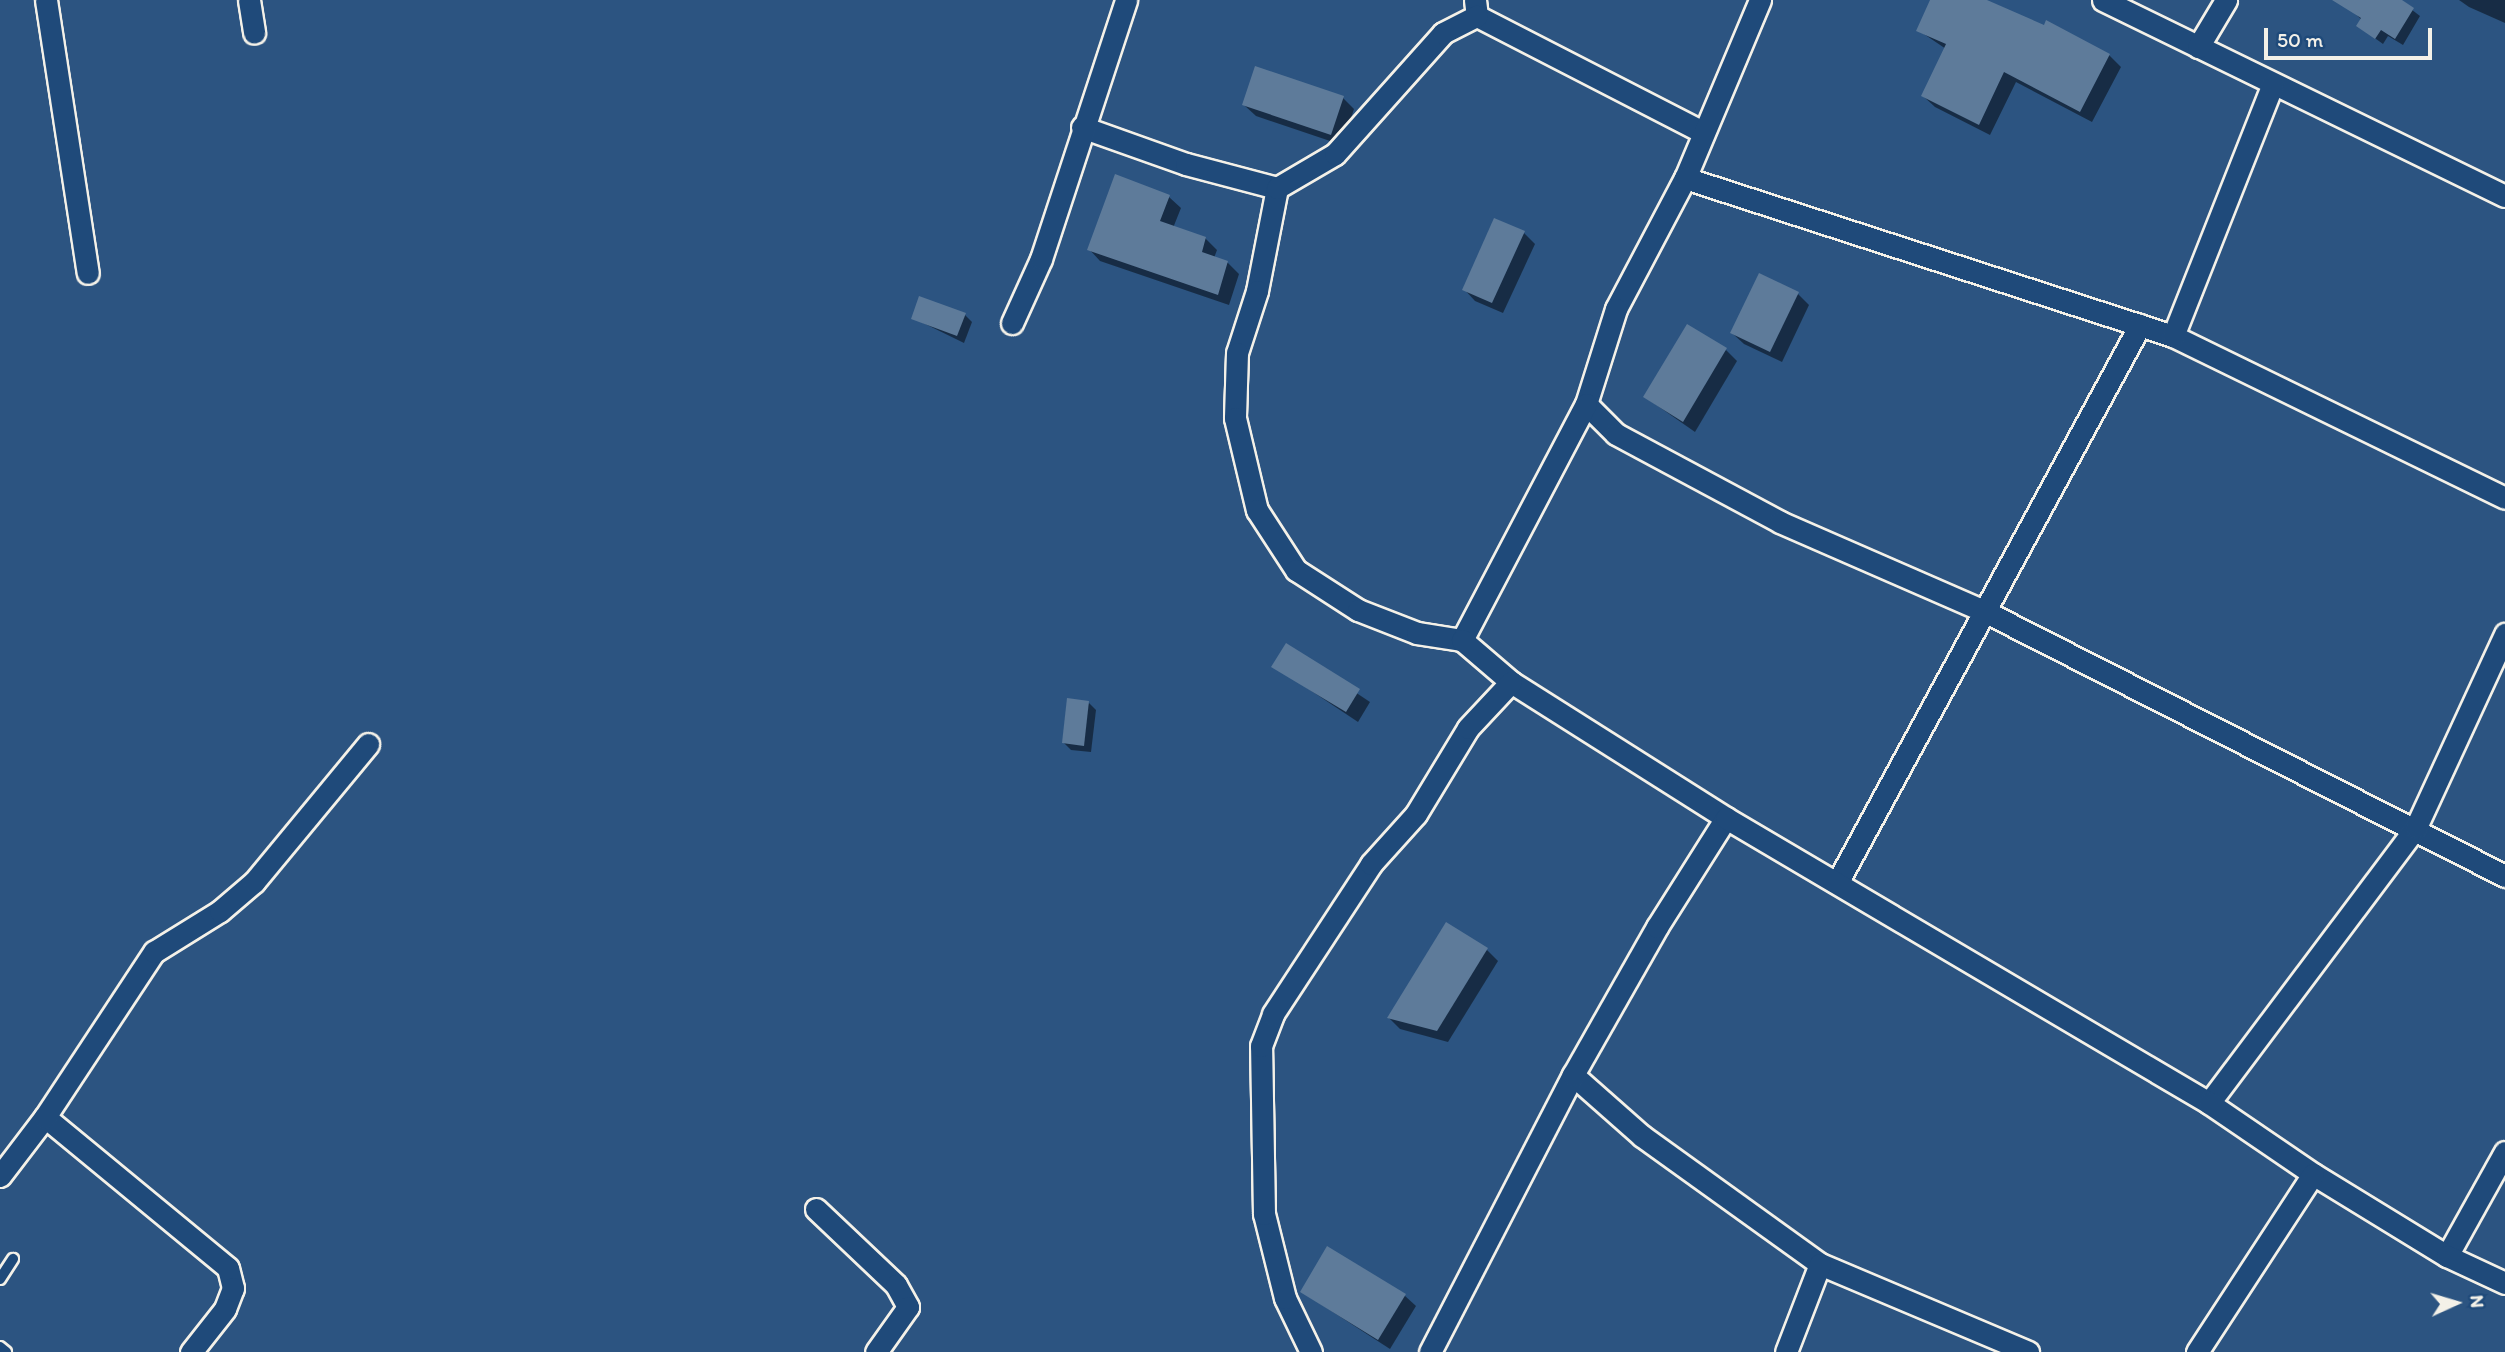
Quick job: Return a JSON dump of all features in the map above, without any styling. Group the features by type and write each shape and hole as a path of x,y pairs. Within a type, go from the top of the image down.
{"street":[{"path":"46,0 88,273"},
{"path":"249,0 254,33"},
{"path":"1012,323 1041,259 1082,127 1126,0"},
{"path":"1462,640 1586,404 1616,309 1685,178 1760,0"},
{"path":"2103,0 2505,197"},
{"path":"2198,47 2226,0"},
{"path":"1082,127 1186,164 1277,188 1335,154 1443,33 1476,8 1703,132"},
{"path":"2173,336 2273,84"},
{"path":"1685,178 2173,336 2505,498"},
{"path":"1277,188 1257,291 1237,353 1235,418 1257,510 1296,570 1358,610 1417,633 1462,640 1511,681 1726,818 2209,1103 2313,1174 2447,1256 2505,1283"},
{"path":"1837,883 2140,325"},
{"path":"1586,404 1616,434 1780,522 1984,611 2416,827 2505,876"},
{"path":"2209,1103 2416,827 2505,634"},
{"path":"1311,1352 1285,1298 1264,1214 1261,1046 1273,1014 1371,864 1416,814 1468,728 1511,681"},
{"path":"0,1176 45,1117 154,952 220,911 254,882 368,744"},
{"path":"1430,1352 1573,1075 1657,927 1726,818"},
{"path":"1573,1075 1642,1136 1820,1264 2028,1352"},
{"path":"45,1117 228,1268 233,1288 225,1309 191,1352"},
{"path":"2447,1256 2505,1152"},
{"path":"2197,1352 2313,1174"},
{"path":"816,1209 896,1285 908,1307 876,1352"},
{"path":"1786,1352 1820,1264"}],"lane":[{"path":"0,1279 13,1259"},
{"path":"0,1347 6,1352"}],"building":[{"path":"1930,0 1987,0 2044,25 2046,20 2110,54 2080,112 2004,72 1979,125 1921,96 1946,44 1916,31"},
{"path":"2332,0 2402,0 2414,8 2395,39 2381,30 2375,39 2356,26 2361,18"},
{"path":"1255,66 1344,96 1331,135 1242,105"},
{"path":"1115,174 1170,195 1160,221 1206,237 1202,252 1228,261 1218,295 1087,250"},
{"path":"1494,218 1525,231 1492,303 1462,290"},
{"path":"1759,273 1799,292 1770,352 1730,333"},
{"path":"919,296 966,313 957,336 911,319"},
{"path":"1687,324 1727,348 1683,422 1643,397"},
{"path":"1286,643 1360,689 1346,712 1271,667"},
{"path":"1067,698 1089,701 1084,746 1062,743"},
{"path":"1446,922 1488,948 1437,1031 1387,1018"},
{"path":"1327,1246 1406,1294 1378,1340 1300,1292"}]}
